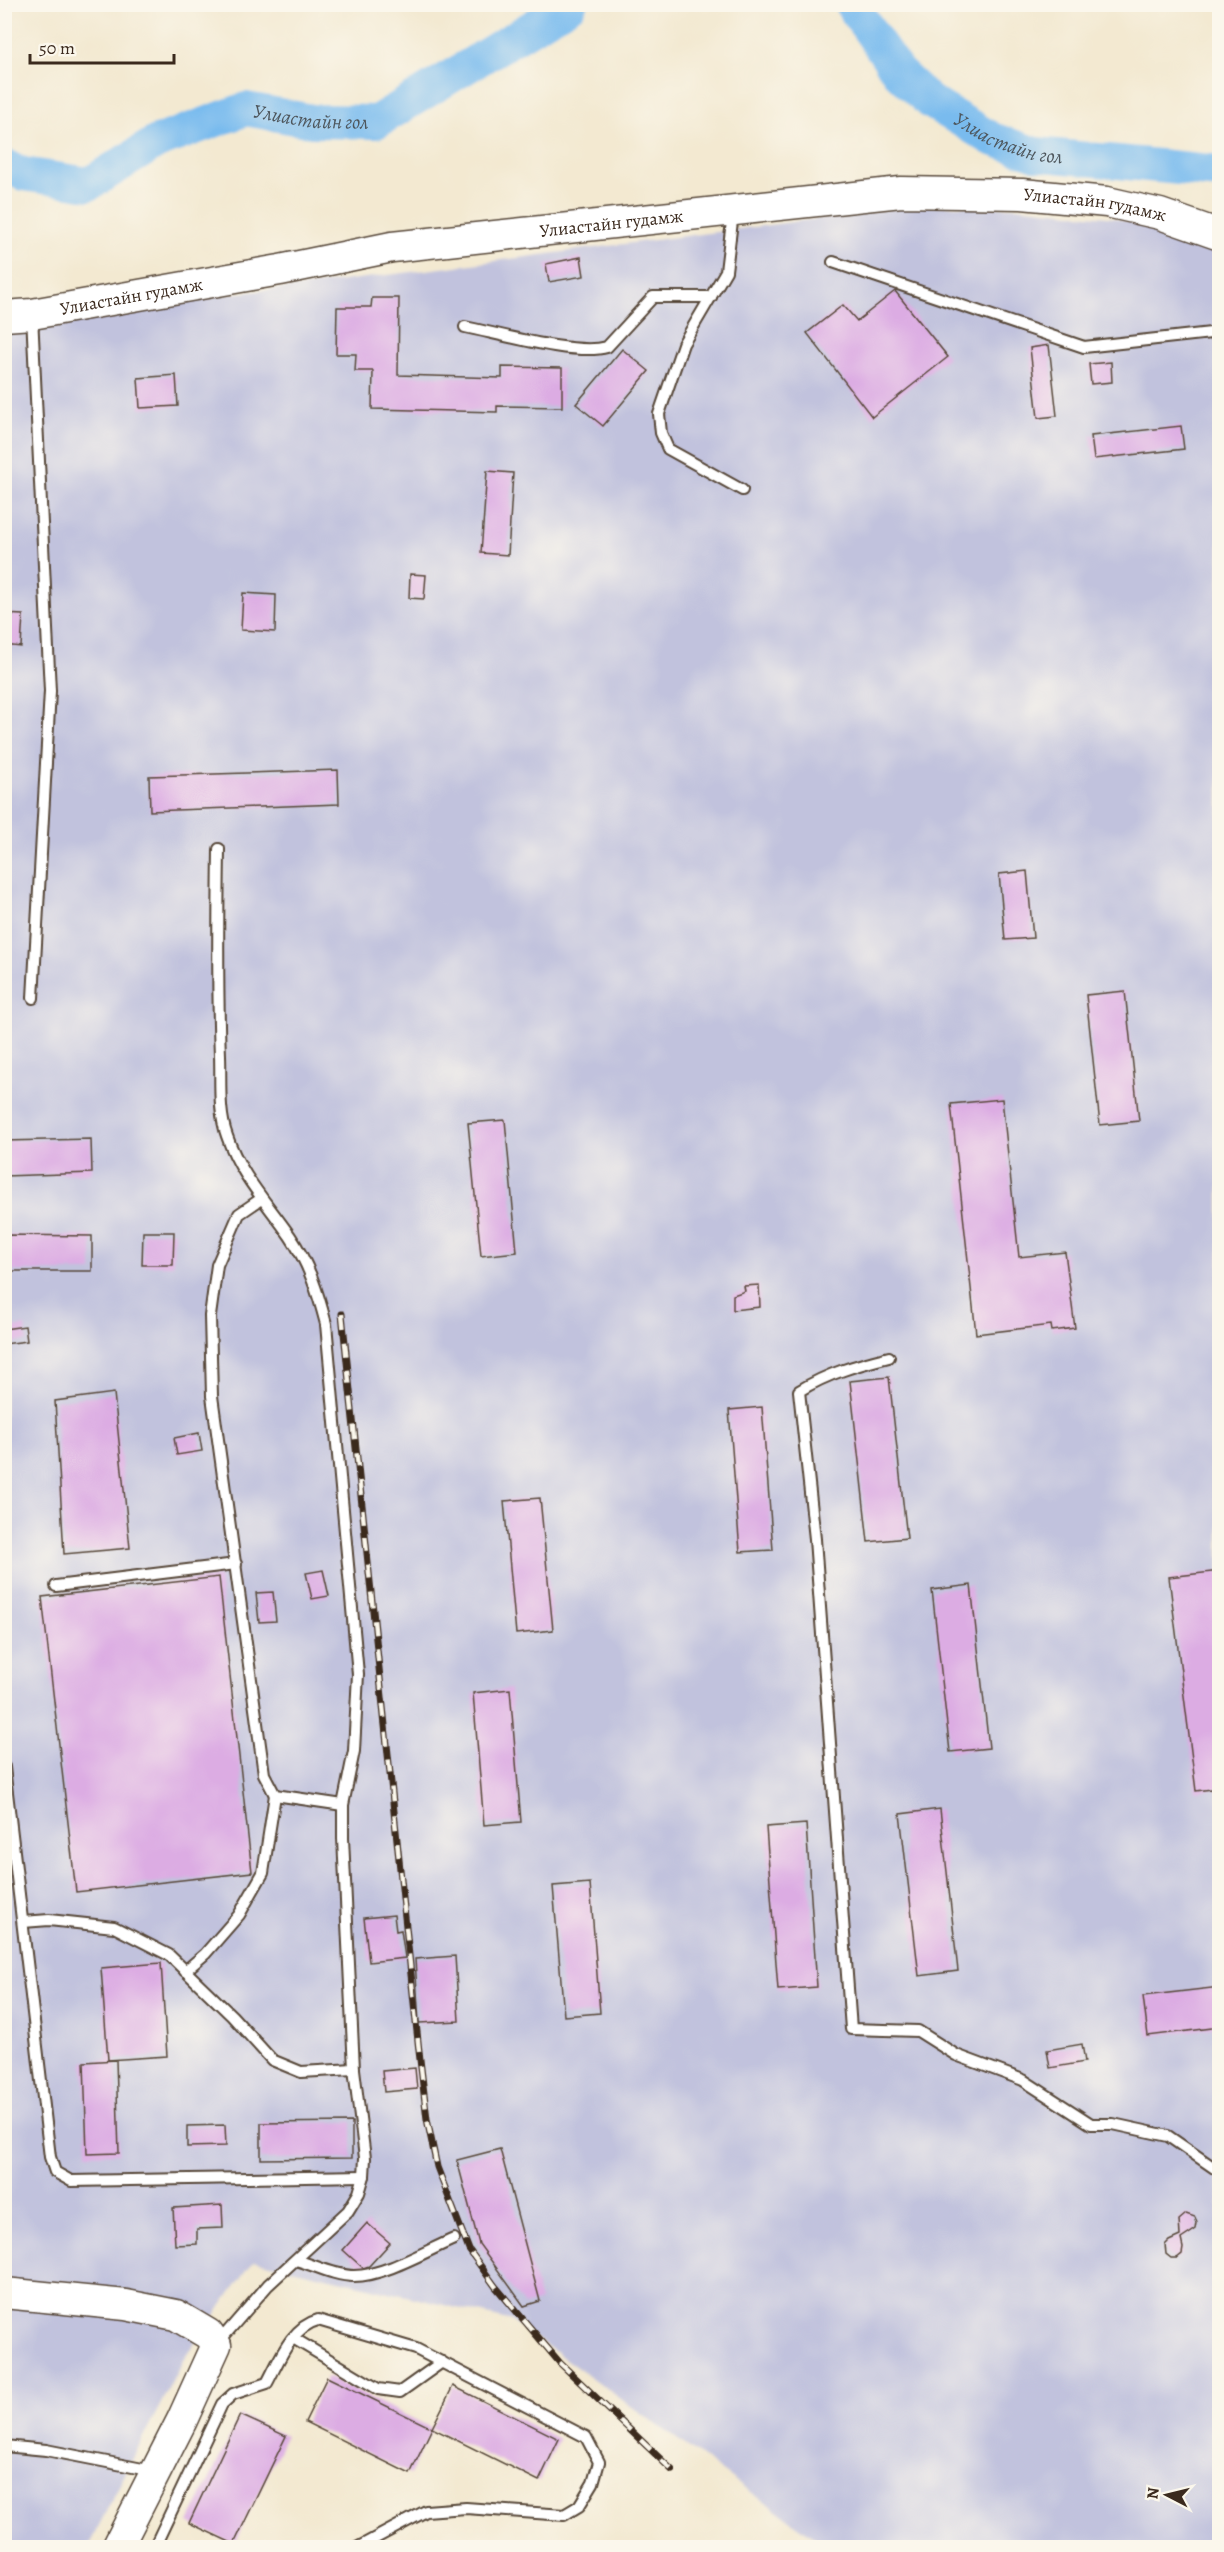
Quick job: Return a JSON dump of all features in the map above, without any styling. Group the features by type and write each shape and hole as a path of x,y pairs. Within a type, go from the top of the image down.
{"main road":[{"name":"Улиастайн гудамж","path":"18,315 280,270 392,247 901,192 1022,194 1072,198 1137,208 1220,235"},
{"path":"4,2292 126,2305 176,2315 208,2334 216,2345 183,2420 156,2471 125,2545"}],"lane":[{"path":"733,210 726,271 683,344 659,414 661,433 668,449 742,490"},
{"path":"833,262 1084,347 1220,332"},
{"path":"465,327 543,344 596,350 607,347 653,297 711,297"},
{"path":"18,315 50,691 33,998"},
{"path":"216,2345 268,2285 348,2211 359,2193 364,2176 365,2158 354,2069 343,1804 354,1751 357,1674 326,1324 315,1281 291,1237 261,1199 226,1135 223,1117 217,980 219,849"},
{"path":"186,1971 206,1954 239,1915 263,1873 275,1794 264,1774 212,1396 210,1316 218,1265 239,1214 261,1199"},
{"path":"889,1357 841,1370 799,1391 815,1539 851,2029 918,2031 956,2055 1023,2080 1091,2124 1113,2124 1168,2136 1220,2172"},
{"path":"56,1586 236,1564"},
{"path":"4,1767 50,2157 55,2172 71,2181 364,2176"},
{"path":"275,1794 343,1804"},
{"path":"23,1922 50,1920 114,1927 169,1955 232,2016 272,2060 301,2072 354,2069"},
{"path":"296,2260 345,2275 357,2276 387,2268 453,2239"},
{"path":"154,2547 222,2404 233,2394 267,2383 292,2338 305,2323 318,2320 416,2349 442,2362 586,2437 598,2462 593,2483 579,2506 564,2515 466,2508 426,2511 357,2547"},
{"path":"292,2338 378,2389 400,2392 442,2362"},
{"path":"4,2446 46,2450 156,2471"}],"shaded area":[{"path":"921,205 1018,207 1115,218 1166,231 1219,251 1219,2547 828,2547 512,2321 254,2260 183,2360 88,2547 5,2548 5,316 297,287"}],"building":[{"path":"581,257 584,276 549,282 546,264"},
{"path":"895,291 948,357 872,417 807,333 843,305 857,321"},
{"path":"372,298 399,298 398,375 502,378 502,367 562,368 562,407 497,406 497,412 372,409 373,371 355,371 356,354 336,354 337,307 371,307"},
{"path":"1049,345 1057,416 1038,418 1030,348"},
{"path":"622,349 649,371 603,426 576,404"},
{"path":"1111,362 1112,382 1091,384 1089,364"},
{"path":"176,375 178,406 140,408 138,378"},
{"path":"1181,426 1184,449 1094,459 1091,436"},
{"path":"487,471 513,473 508,555 481,553"},
{"path":"410,574 426,575 424,599 409,598"},
{"path":"243,593 276,595 275,632 241,630"},
{"path":"4,614 23,615 21,647 4,645"},
{"path":"338,770 339,804 150,811 149,776"},
{"path":"1027,871 1033,938 1005,940 999,874"},
{"path":"1125,991 1139,1121 1100,1125 1086,995"},
{"path":"1002,1099 1019,1257 1065,1252 1075,1328 1052,1331 1051,1325 976,1334 951,1104"},
{"path":"505,1120 517,1252 481,1256 468,1123"},
{"path":"91,1139 92,1173 4,1176 4,1141"},
{"path":"143,1232 174,1232 173,1265 142,1265"},
{"path":"4,1235 92,1236 92,1271 4,1271"},
{"path":"759,1285 760,1307 733,1310 733,1295 745,1291 744,1286"},
{"path":"25,1326 27,1341 4,1344 4,1329"},
{"path":"889,1377 907,1538 868,1542 850,1381"},
{"path":"114,1393 130,1548 64,1554 55,1401"},
{"path":"762,1407 773,1550 740,1552 729,1410"},
{"path":"199,1433 202,1451 177,1455 174,1438"},
{"path":"540,1498 553,1630 516,1634 504,1501"},
{"path":"323,1570 329,1596 312,1599 306,1573"},
{"path":"1220,1571 1220,1788 1196,1791 1169,1577"},
{"path":"219,1577 252,1872 76,1892 42,1597"},
{"path":"971,1585 989,1748 950,1752 932,1590"},
{"path":"273,1592 276,1621 259,1622 256,1593"},
{"path":"510,1689 521,1822 484,1825 473,1693"},
{"path":"940,1809 958,1971 919,1976 900,1814"},
{"path":"806,1824 817,1987 778,1990 766,1827"},
{"path":"590,1883 600,2013 564,2016 553,1886"},
{"path":"394,1915 396,1931 401,1930 405,1958 369,1962 364,1918"},
{"path":"455,1956 459,2021 419,2023 415,1959"},
{"path":"161,1963 167,2056 108,2060 101,1968"},
{"path":"1220,1987 1220,2027 1148,2036 1143,1996"},
{"path":"1082,2044 1085,2062 1050,2068 1047,2050"},
{"path":"116,2060 119,2153 87,2154 84,2062"},
{"path":"415,2068 417,2089 384,2092 382,2071"},
{"path":"352,2122 352,2158 261,2159 261,2123"},
{"path":"225,2125 226,2146 187,2147 187,2126"},
{"path":"500,2149 540,2301 524,2306 479,2244 457,2160"},
{"path":"222,2205 223,2228 197,2229 197,2244 175,2245 173,2208"},
{"path":"1186,2214 1195,2217 1196,2229 1181,2239 1182,2254 1177,2258 1171,2258 1166,2254 1165,2245 1180,2236 1179,2220"},
{"path":"367,2223 390,2243 369,2266 363,2268 343,2250"},
{"path":"327,2377 432,2428 410,2474 305,2422"},
{"path":"453,2386 559,2439 539,2481 432,2428"},
{"path":"240,2415 286,2436 234,2544 189,2523"}],"waterway":[{"name":"Улиастайн гол","path":"4,165 23,174 89,184 157,142 246,109 312,121 376,122 570,4"},
{"name":"Улиастайн гол","path":"851,4 898,72 929,101 992,139 1036,154 1220,172"}],"railway":[{"path":"342,1314 419,2051 427,2119 437,2167 469,2250 495,2286 560,2363 672,2470"}]}
